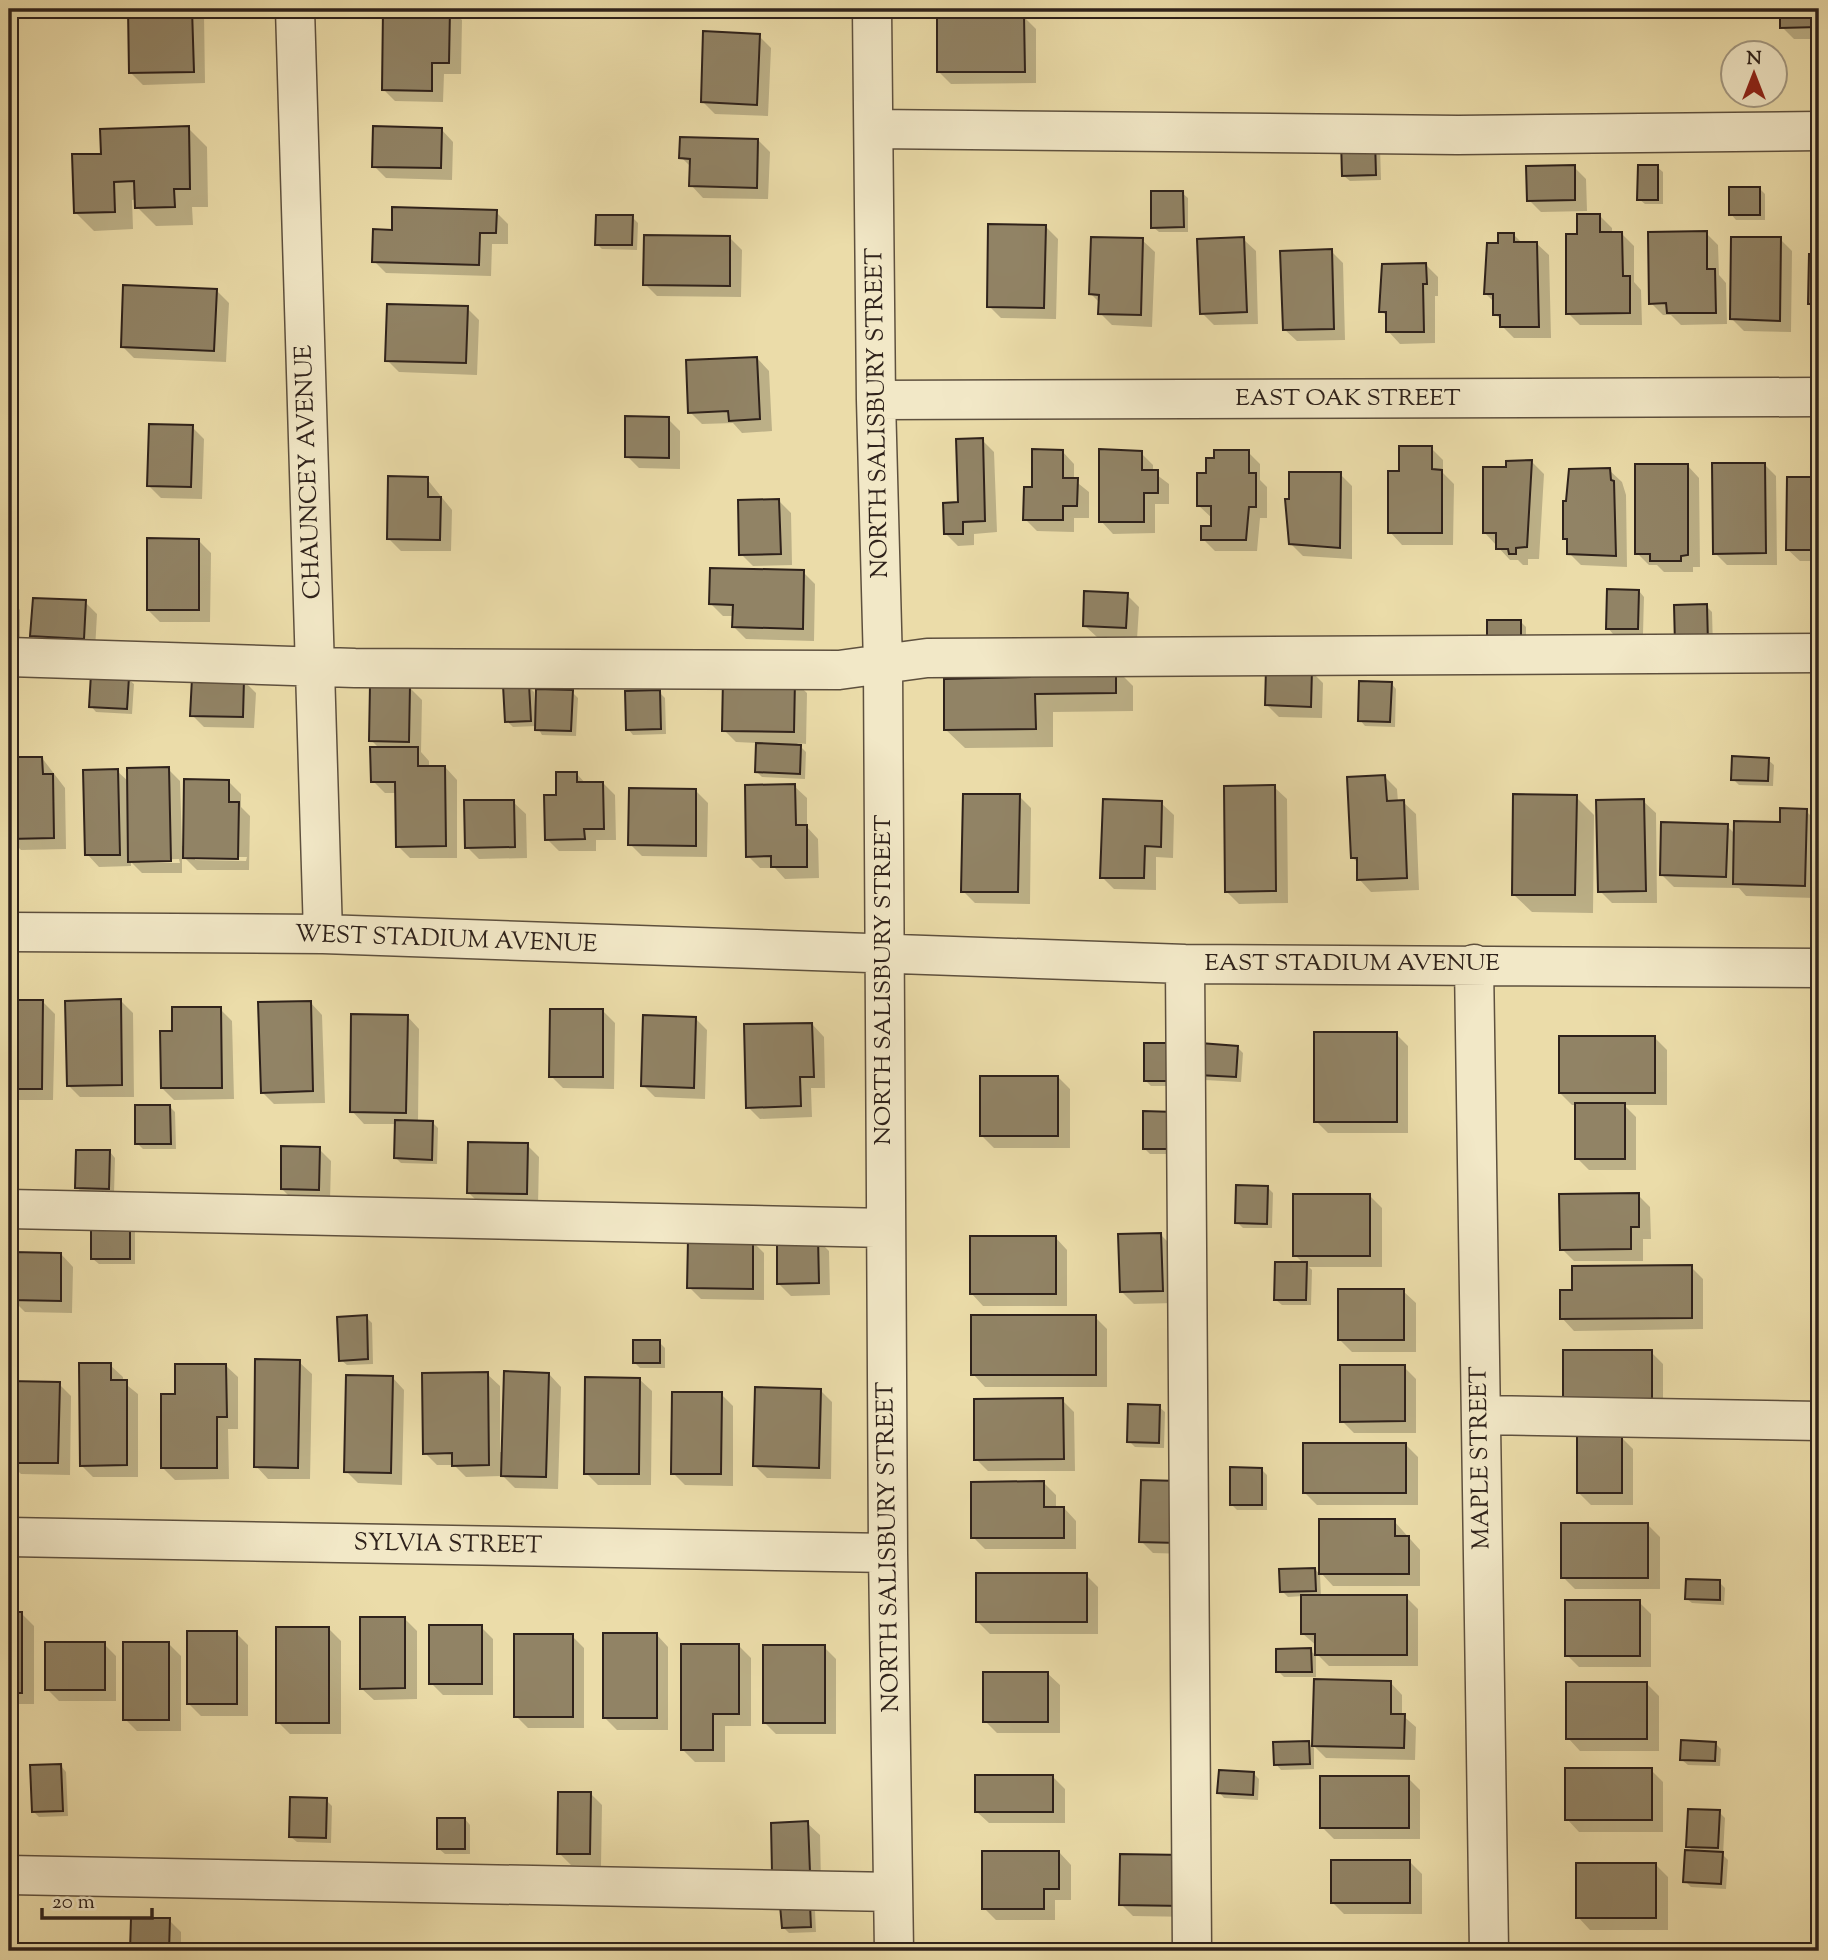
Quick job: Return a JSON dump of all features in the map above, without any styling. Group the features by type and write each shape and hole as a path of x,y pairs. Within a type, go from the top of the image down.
{"street":[{"name":"CHAUNCEY AVENUE","path":"295,9 323,934"},
{"name":"NORTH SALISBURY STREET","path":"873,9 876,400 883,665 888,1553 894,1951"},
{"path":"874,130 1458,135 1819,131"},
{"name":"EAST OAK STREET","path":"876,400 1819,397"},
{"path":"9,657 316,667 839,670 927,658 1819,653"},
{"name":"WEST STADIUM AVENUE","path":"9,932 323,934 884,956"},
{"name":"EAST STADIUM AVENUE","path":"884,956 1185,964 1819,968"},
{"path":"1185,964 1192,1951"},
{"name":"MAPLE STREET","path":"1474,964 1489,1951"},
{"path":"9,1209 886,1228"},
{"path":"1481,1415 1819,1421"},
{"name":"SYLVIA STREET","path":"9,1538 888,1553"},
{"path":"9,1875 893,1892"}],"building":[{"path":"128,9 192,9 194,72 129,73"},
{"path":"383,9 450,9 449,63 432,63 432,91 382,90"},
{"path":"1780,9 1819,9 1819,27 1780,28"},
{"path":"1024,15 1025,72 937,72 937,16"},
{"path":"703,31 760,34 757,105 701,102"},
{"path":"1811,48 1819,48 1819,117 1812,117"},
{"path":"189,126 190,189 174,189 175,207 135,208 134,181 114,182 115,212 74,213 72,154 101,154 100,129"},
{"path":"373,126 442,128 441,168 372,167"},
{"path":"680,137 758,139 757,188 689,186 690,159 679,158"},
{"path":"1375,139 1376,175 1342,176 1341,140"},
{"path":"1575,165 1575,200 1527,201 1526,166"},
{"path":"1638,165 1658,165 1658,200 1637,200"},
{"path":"1729,187 1760,187 1760,215 1729,215"},
{"path":"1151,191 1183,191 1184,227 1151,228"},
{"path":"392,207 497,210 496,233 480,233 479,265 372,262 373,229 392,230"},
{"path":"1577,214 1600,214 1600,232 1622,232 1623,276 1630,276 1630,313 1566,314 1566,234 1577,234"},
{"path":"596,215 633,215 632,245 595,245"},
{"path":"988,224 1046,225 1044,308 987,307"},
{"path":"1707,231 1707,269 1715,269 1716,313 1667,313 1666,303 1649,304 1648,232"},
{"path":"1498,233 1514,233 1514,242 1537,242 1539,327 1500,327 1500,315 1493,315 1493,294 1484,294 1487,243 1498,243"},
{"path":"644,235 730,236 730,286 643,285"},
{"path":"1091,237 1143,238 1141,315 1098,314 1099,295 1089,294"},
{"path":"1244,237 1247,312 1200,314 1197,239"},
{"path":"1731,237 1781,237 1780,321 1730,319"},
{"path":"1332,249 1334,329 1283,330 1280,251"},
{"path":"1809,254 1819,254 1819,304 1808,304"},
{"path":"1426,263 1427,284 1423,284 1424,332 1386,332 1386,312 1379,312 1382,264"},
{"path":"123,285 217,289 214,351 121,347"},
{"path":"387,304 468,306 466,363 385,361"},
{"path":"757,357 760,419 729,421 728,411 688,413 686,360"},
{"path":"625,416 669,417 669,458 625,457"},
{"path":"149,424 193,425 191,487 147,486"},
{"path":"983,438 985,521 963,522 963,534 944,534 943,503 958,502 956,439"},
{"path":"1399,446 1432,446 1432,469 1442,470 1442,533 1388,533 1388,471 1399,471"},
{"path":"1032,449 1063,450 1063,478 1078,478 1077,506 1063,506 1063,520 1023,520 1024,487 1032,487"},
{"path":"1099,449 1142,451 1142,470 1158,470 1158,493 1144,493 1144,522 1099,522"},
{"path":"1214,450 1249,450 1249,473 1256,473 1256,507 1249,507 1246,540 1201,540 1201,526 1211,526 1211,506 1197,506 1197,473 1206,473 1206,458 1214,458"},
{"path":"1532,460 1527,547 1516,548 1516,554 1509,554 1508,549 1496,549 1496,533 1483,533 1483,467 1506,467 1506,461"},
{"path":"1712,463 1765,463 1766,553 1713,554"},
{"path":"1635,464 1688,464 1688,555 1681,556 1681,561 1650,561 1650,554 1635,554"},
{"path":"1610,468 1611,480 1614,481 1616,556 1567,554 1567,539 1563,539 1563,501 1566,501 1569,469"},
{"path":"1289,472 1341,472 1340,548 1289,544 1285,499 1289,499"},
{"path":"388,476 428,477 428,497 441,497 440,540 387,539"},
{"path":"1787,477 1819,477 1819,550 1786,550"},
{"path":"779,499 781,554 739,555 738,500"},
{"path":"147,538 199,539 199,610 147,610"},
{"path":"710,568 804,570 803,629 732,627 733,605 709,604"},
{"path":"1607,589 1639,590 1638,629 1606,629"},
{"path":"1084,591 1128,593 1126,628 1083,626"},
{"path":"33,598 86,600 84,639 30,636"},
{"path":"9,602 15,603 15,640 9,640"},
{"path":"1707,604 1708,644 1675,645 1674,605"},
{"path":"1487,620 1521,620 1521,639 1487,639"},
{"path":"1116,666 1116,693 1035,694 1036,729 944,730 944,679 1030,677 1030,667"},
{"path":"1266,668 1312,669 1311,707 1265,705"},
{"path":"91,674 129,677 127,709 89,707"},
{"path":"192,678 244,679 243,717 190,716"},
{"path":"723,678 795,679 794,732 722,731"},
{"path":"1359,681 1392,682 1390,722 1358,721"},
{"path":"529,684 531,721 505,722 503,685"},
{"path":"370,685 410,686 409,742 369,741"},
{"path":"536,689 573,690 571,731 535,730"},
{"path":"660,690 661,729 626,730 625,691"},
{"path":"1817,690 1819,690 1819,795"},
{"path":"756,743 801,745 800,774 755,772"},
{"path":"370,747 418,747 418,766 445,766 446,846 396,847 395,782 371,782"},
{"path":"1732,756 1769,758 1768,781 1731,780"},
{"path":"9,757 42,757 43,774 53,774 54,838 9,839"},
{"path":"169,767 171,861 128,862 127,768"},
{"path":"118,769 120,855 85,855 83,770"},
{"path":"556,772 577,772 577,782 603,782 604,829 584,829 585,839 545,840 544,795 556,795"},
{"path":"1385,775 1387,801 1404,800 1407,878 1357,880 1357,858 1351,858 1347,777"},
{"path":"184,779 229,780 229,802 239,802 238,859 183,858"},
{"path":"795,784 796,825 807,825 807,867 771,867 771,856 746,857 745,785"},
{"path":"1275,785 1276,891 1225,892 1224,786"},
{"path":"629,788 696,789 696,846 628,845"},
{"path":"963,794 1020,794 1018,892 961,892"},
{"path":"1513,794 1577,795 1575,895 1512,895"},
{"path":"1103,799 1162,801 1161,847 1145,846 1144,878 1100,878"},
{"path":"1644,799 1646,891 1598,892 1596,800"},
{"path":"464,800 514,800 515,847 465,848"},
{"path":"1780,808 1807,809 1805,886 1733,884 1734,821 1780,822"},
{"path":"1661,822 1728,824 1726,877 1660,875"},
{"path":"121,999 122,1085 67,1086 65,1001"},
{"path":"9,1000 43,1000 42,1089 9,1089"},
{"path":"311,1001 313,1091 261,1093 258,1002"},
{"path":"172,1007 221,1007 222,1088 161,1088 160,1031 172,1031"},
{"path":"550,1009 603,1009 603,1077 549,1077"},
{"path":"351,1014 408,1015 406,1113 350,1112"},
{"path":"643,1015 696,1017 694,1088 641,1086"},
{"path":"812,1023 814,1077 800,1077 801,1106 746,1108 744,1024"},
{"path":"1314,1032 1397,1032 1397,1122 1314,1122"},
{"path":"1559,1036 1655,1036 1655,1093 1559,1093"},
{"path":"1144,1043 1176,1043 1176,1081 1144,1081"},
{"path":"1200,1043 1238,1046 1236,1077 1198,1075"},
{"path":"980,1076 1058,1076 1058,1136 980,1136"},
{"path":"1575,1103 1625,1103 1625,1159 1575,1159"},
{"path":"135,1105 170,1105 171,1144 135,1144"},
{"path":"1143,1111 1175,1112 1175,1149 1143,1149"},
{"path":"395,1120 433,1121 432,1160 394,1158"},
{"path":"468,1142 528,1143 527,1194 467,1193"},
{"path":"281,1146 320,1147 319,1190 281,1189"},
{"path":"76,1150 110,1150 109,1189 75,1188"},
{"path":"1236,1185 1268,1186 1267,1224 1235,1223"},
{"path":"1639,1193 1639,1227 1631,1227 1631,1249 1560,1250 1559,1194"},
{"path":"1293,1194 1370,1194 1370,1256 1293,1256"},
{"path":"91,1222 130,1222 130,1259 91,1259"},
{"path":"1161,1233 1163,1291 1120,1292 1118,1234"},
{"path":"970,1236 1056,1236 1056,1294 970,1294"},
{"path":"818,1237 819,1283 777,1284 777,1238"},
{"path":"688,1239 753,1239 753,1289 687,1288"},
{"path":"12,1252 61,1253 61,1301 11,1300"},
{"path":"1275,1262 1307,1262 1306,1300 1274,1300"},
{"path":"1692,1265 1692,1318 1560,1319 1560,1290 1572,1290 1572,1266"},
{"path":"1338,1289 1404,1289 1404,1340 1338,1340"},
{"path":"367,1315 368,1359 339,1361 337,1317"},
{"path":"971,1315 1096,1315 1096,1375 971,1375"},
{"path":"633,1340 660,1340 660,1363 633,1363"},
{"path":"1563,1350 1652,1350 1652,1406 1563,1406"},
{"path":"255,1359 300,1360 298,1468 254,1467"},
{"path":"79,1363 111,1363 111,1380 127,1380 127,1465 80,1466"},
{"path":"175,1364 226,1364 227,1417 217,1417 217,1468 161,1468 161,1394 175,1394"},
{"path":"1340,1365 1405,1365 1405,1421 1340,1422"},
{"path":"504,1371 549,1373 546,1477 501,1476"},
{"path":"488,1372 489,1465 452,1466 452,1453 423,1454 422,1373"},
{"path":"346,1375 393,1376 391,1473 344,1472"},
{"path":"585,1377 640,1378 639,1474 584,1474"},
{"path":"9,1381 60,1382 58,1463 9,1463"},
{"path":"755,1387 821,1389 819,1468 753,1466"},
{"path":"672,1392 722,1392 721,1474 671,1474"},
{"path":"1063,1398 1064,1459 974,1460 974,1399"},
{"path":"1128,1404 1160,1405 1159,1443 1127,1442"},
{"path":"1577,1435 1622,1435 1622,1493 1577,1493"},
{"path":"1303,1443 1406,1443 1406,1493 1303,1493"},
{"path":"1230,1467 1262,1468 1262,1505 1230,1505"},
{"path":"1141,1480 1179,1481 1178,1543 1139,1542"},
{"path":"1044,1481 1044,1507 1064,1507 1064,1538 971,1538 971,1482"},
{"path":"1319,1519 1395,1519 1395,1536 1409,1536 1409,1574 1319,1574"},
{"path":"1561,1523 1648,1523 1648,1578 1561,1578"},
{"path":"1315,1568 1316,1591 1280,1592 1279,1569"},
{"path":"976,1573 1087,1573 1087,1622 976,1622"},
{"path":"1686,1579 1720,1580 1720,1600 1685,1599"},
{"path":"1301,1595 1407,1595 1407,1655 1315,1655 1315,1634 1301,1634"},
{"path":"1565,1600 1640,1600 1640,1656 1565,1656"},
{"path":"9,1612 22,1612 22,1693 9,1693"},
{"path":"360,1617 405,1617 405,1688 360,1689"},
{"path":"429,1625 482,1625 482,1684 429,1684"},
{"path":"276,1627 329,1627 329,1723 276,1723"},
{"path":"187,1631 237,1631 237,1704 187,1704"},
{"path":"603,1633 657,1633 657,1718 603,1718"},
{"path":"514,1634 573,1634 573,1717 514,1717"},
{"path":"45,1642 105,1642 105,1690 45,1690"},
{"path":"123,1642 169,1642 169,1720 123,1720"},
{"path":"681,1644 739,1644 739,1714 713,1714 713,1750 681,1750"},
{"path":"763,1645 825,1645 825,1723 763,1723"},
{"path":"1311,1648 1312,1672 1276,1672 1276,1649"},
{"path":"983,1672 1048,1672 1048,1722 983,1722"},
{"path":"1314,1679 1391,1681 1391,1714 1405,1714 1404,1748 1312,1746"},
{"path":"1566,1682 1647,1682 1647,1739 1566,1739"},
{"path":"1681,1740 1716,1742 1715,1761 1680,1760"},
{"path":"1309,1741 1310,1764 1274,1765 1273,1742"},
{"path":"61,1764 63,1811 32,1812 30,1765"},
{"path":"1565,1768 1652,1768 1652,1820 1565,1820"},
{"path":"1219,1770 1254,1772 1253,1795 1217,1793"},
{"path":"975,1775 1053,1775 1053,1812 975,1812"},
{"path":"1320,1776 1409,1776 1409,1828 1320,1828"},
{"path":"558,1792 591,1792 590,1854 557,1854"},
{"path":"290,1797 327,1798 326,1838 289,1837"},
{"path":"1688,1809 1720,1810 1718,1848 1686,1847"},
{"path":"437,1818 465,1818 465,1849 437,1849"},
{"path":"808,1821 810,1872 772,1873 771,1823"},
{"path":"1685,1850 1723,1852 1721,1884 1683,1882"},
{"path":"982,1851 1059,1851 1059,1889 1044,1889 1044,1909 982,1909"},
{"path":"1120,1854 1185,1855 1184,1906 1119,1905"},
{"path":"1331,1860 1410,1860 1410,1903 1331,1903"},
{"path":"1576,1863 1656,1863 1656,1918 1576,1918"},
{"path":"810,1904 811,1927 782,1928 780,1905"},
{"path":"131,1918 170,1918 169,1951 130,1951"},
{"path":"72,1943 97,1944 97,1951 72,1951"},
{"path":"1342,1943 1401,1943 1401,1951 1342,1951"}]}
